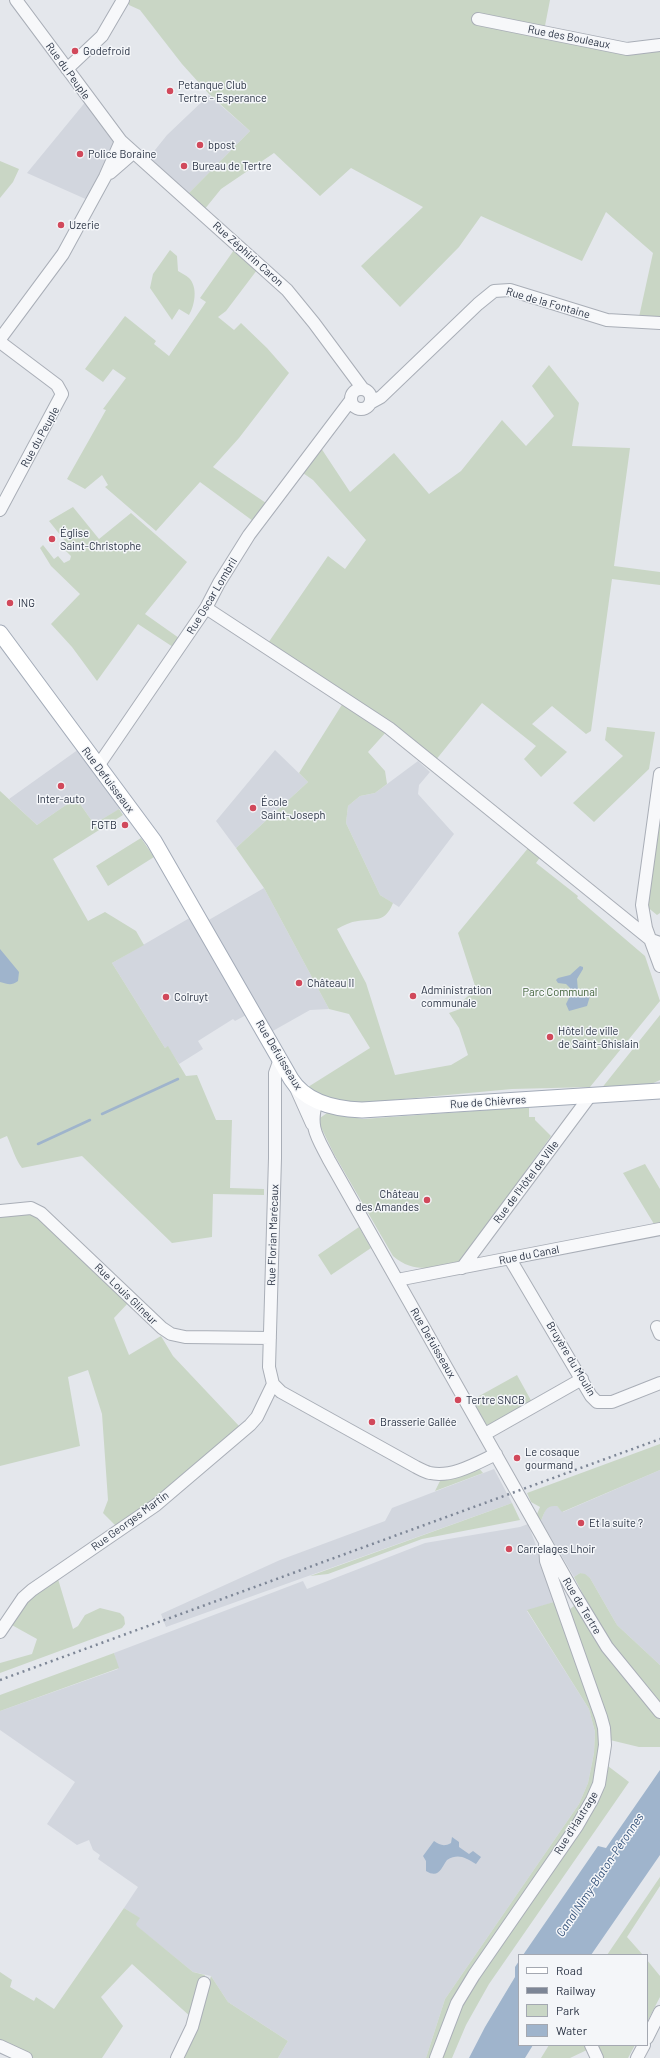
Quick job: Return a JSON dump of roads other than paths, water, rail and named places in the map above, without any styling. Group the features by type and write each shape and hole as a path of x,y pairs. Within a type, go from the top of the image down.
{"main road":[{"name":"Rue Defuisseaux","path":"0,633 159,849 295,1085 306,1096 317,1101"},
{"name":"Rue de Chièvres","path":"317,1101 340,1108 362,1110 660,1091"}],"street":[{"name":"Rue du Peuple","path":"16,0 121,141 134,153 105,177"},
{"path":"67,69 102,36 123,0"},
{"name":"Rue des Bouleaux","path":"478,19 627,49 660,45"},
{"name":"Rue du Peuple","path":"0,510 62,394 57,385 0,341 63,254 105,177 121,141"},
{"name":"Rue Zéphirin Caron","path":"134,153 288,290 347,369 358,380 361,398"},
{"name":"Rue de la Fontaine","path":"361,398 398,380 486,296 501,289 607,320 660,323"},
{"name":"Rue Oscar Lombril","path":"98,766 206,608 219,583 249,535 331,429 361,398"},
{"path":"206,608 389,728 656,942"},
{"path":"660,774 642,906 643,917 656,942 660,966"},
{"name":"Rue Florian Marécaux","path":"273,1384 269,1367 276,1094 275,1073 280,1058"},
{"path":"276,1094 295,1085"},
{"name":"Rue Defuisseaux","path":"295,1085 329,1160 518,1491"},
{"name":"Rue de l'Hôtel de Ville","path":"462,1268 590,1096"},
{"path":"313,1125 312,1118 317,1101"},
{"name":"Rue Louis Glineur","path":"0,1211 31,1208 41,1213 162,1328 172,1334 185,1337 270,1338"},
{"name":"Rue du Canal","path":"397,1280 660,1229"},
{"name":"Bruyère du Moulin","path":"510,1258 597,1402 612,1402 660,1383"},
{"path":"485,1434 582,1379"},
{"path":"273,1384 281,1392 416,1467 430,1473 445,1473 463,1469 496,1454"},
{"name":"Rue Georges Martin","path":"0,1632 23,1598 32,1590 156,1505 254,1422 273,1384"},
{"name":"Rue de Tertre","path":"518,1491 545,1542 607,1647 660,1712"},
{"name":"Rue d'Hautrage","path":"436,2058 457,2003 474,1974 577,1826 592,1800 599,1784 605,1746 602,1717 546,1561 545,1542"},
{"path":"558,1595 561,1588 566,1587 573,1591 564,1603 564,1612"},
{"path":"177,2058 192,2027 204,1983"},
{"path":"648,2036 660,2012"},
{"path":"0,2046 26,2058"},
{"path":"591,2046 597,2058"},
{"path":"637,2058 643,2046"}],"water":[{"path":"0,949 19,972 18,981 13,984 0,982"},
{"path":"580,966 583,967 583,969 577,979 578,991 590,996 587,1006 569,1011 566,1004 570,996 570,988 566,984 558,983 556,980 558,978 570,975"},
{"name":"Canal Nimy-Blaton-Péronnes","path":"660,1770 660,1855 592,1954 524,1954 598,1846 606,1848"},
{"path":"452,1837 459,1842 459,1847 469,1854 473,1851 481,1857 476,1864 462,1857 455,1857 447,1860 437,1873 434,1874 426,1871 426,1861 423,1856 434,1841 446,1845 451,1843"},
{"path":"518,1962 518,2046 532,2046 525,2058 469,2058 485,2027 515,1977 515,1967"}],"waterway":[{"path":"102,1114 178,1079"},
{"path":"38,1144 90,1120"}],"railway":[{"path":"0,1680 660,1439"}],"place":[{"name":"Godefroid","path":"75,51"},
{"name":"Petanque Club Tertre - Esperance","path":"170,91"},
{"name":"bpost","path":"200,145"},
{"name":"Police Boraine","path":"80,154"},
{"name":"Bureau de Tertre","path":"184,166"},
{"name":"Uzerie","path":"61,225"},
{"name":"Église Saint-Christophe","path":"52,539"},
{"name":"ING","path":"10,603"},
{"name":"Inter-auto","path":"61,786"},
{"name":"École Saint-Joseph","path":"253,808"},
{"name":"FGTB","path":"125,825"},
{"name":"Château II","path":"299,983"},
{"name":"Administration communale","path":"413,996"},
{"name":"Colruyt","path":"166,997"},
{"name":"Hôtel de ville de Saint-Ghislain","path":"550,1037"},
{"name":"Château des Amandes","path":"427,1200"},
{"name":"Tertre SNCB","path":"458,1400"},
{"name":"Brasserie Gallée","path":"372,1422"},
{"name":"Le cosaque gourmand","path":"517,1458"},
{"name":"Et la suite ?","path":"581,1523"},
{"name":"Carrelages Lhoir","path":"509,1549"}],"park label":[{"name":"Parc Communal","path":"560,992"}]}
